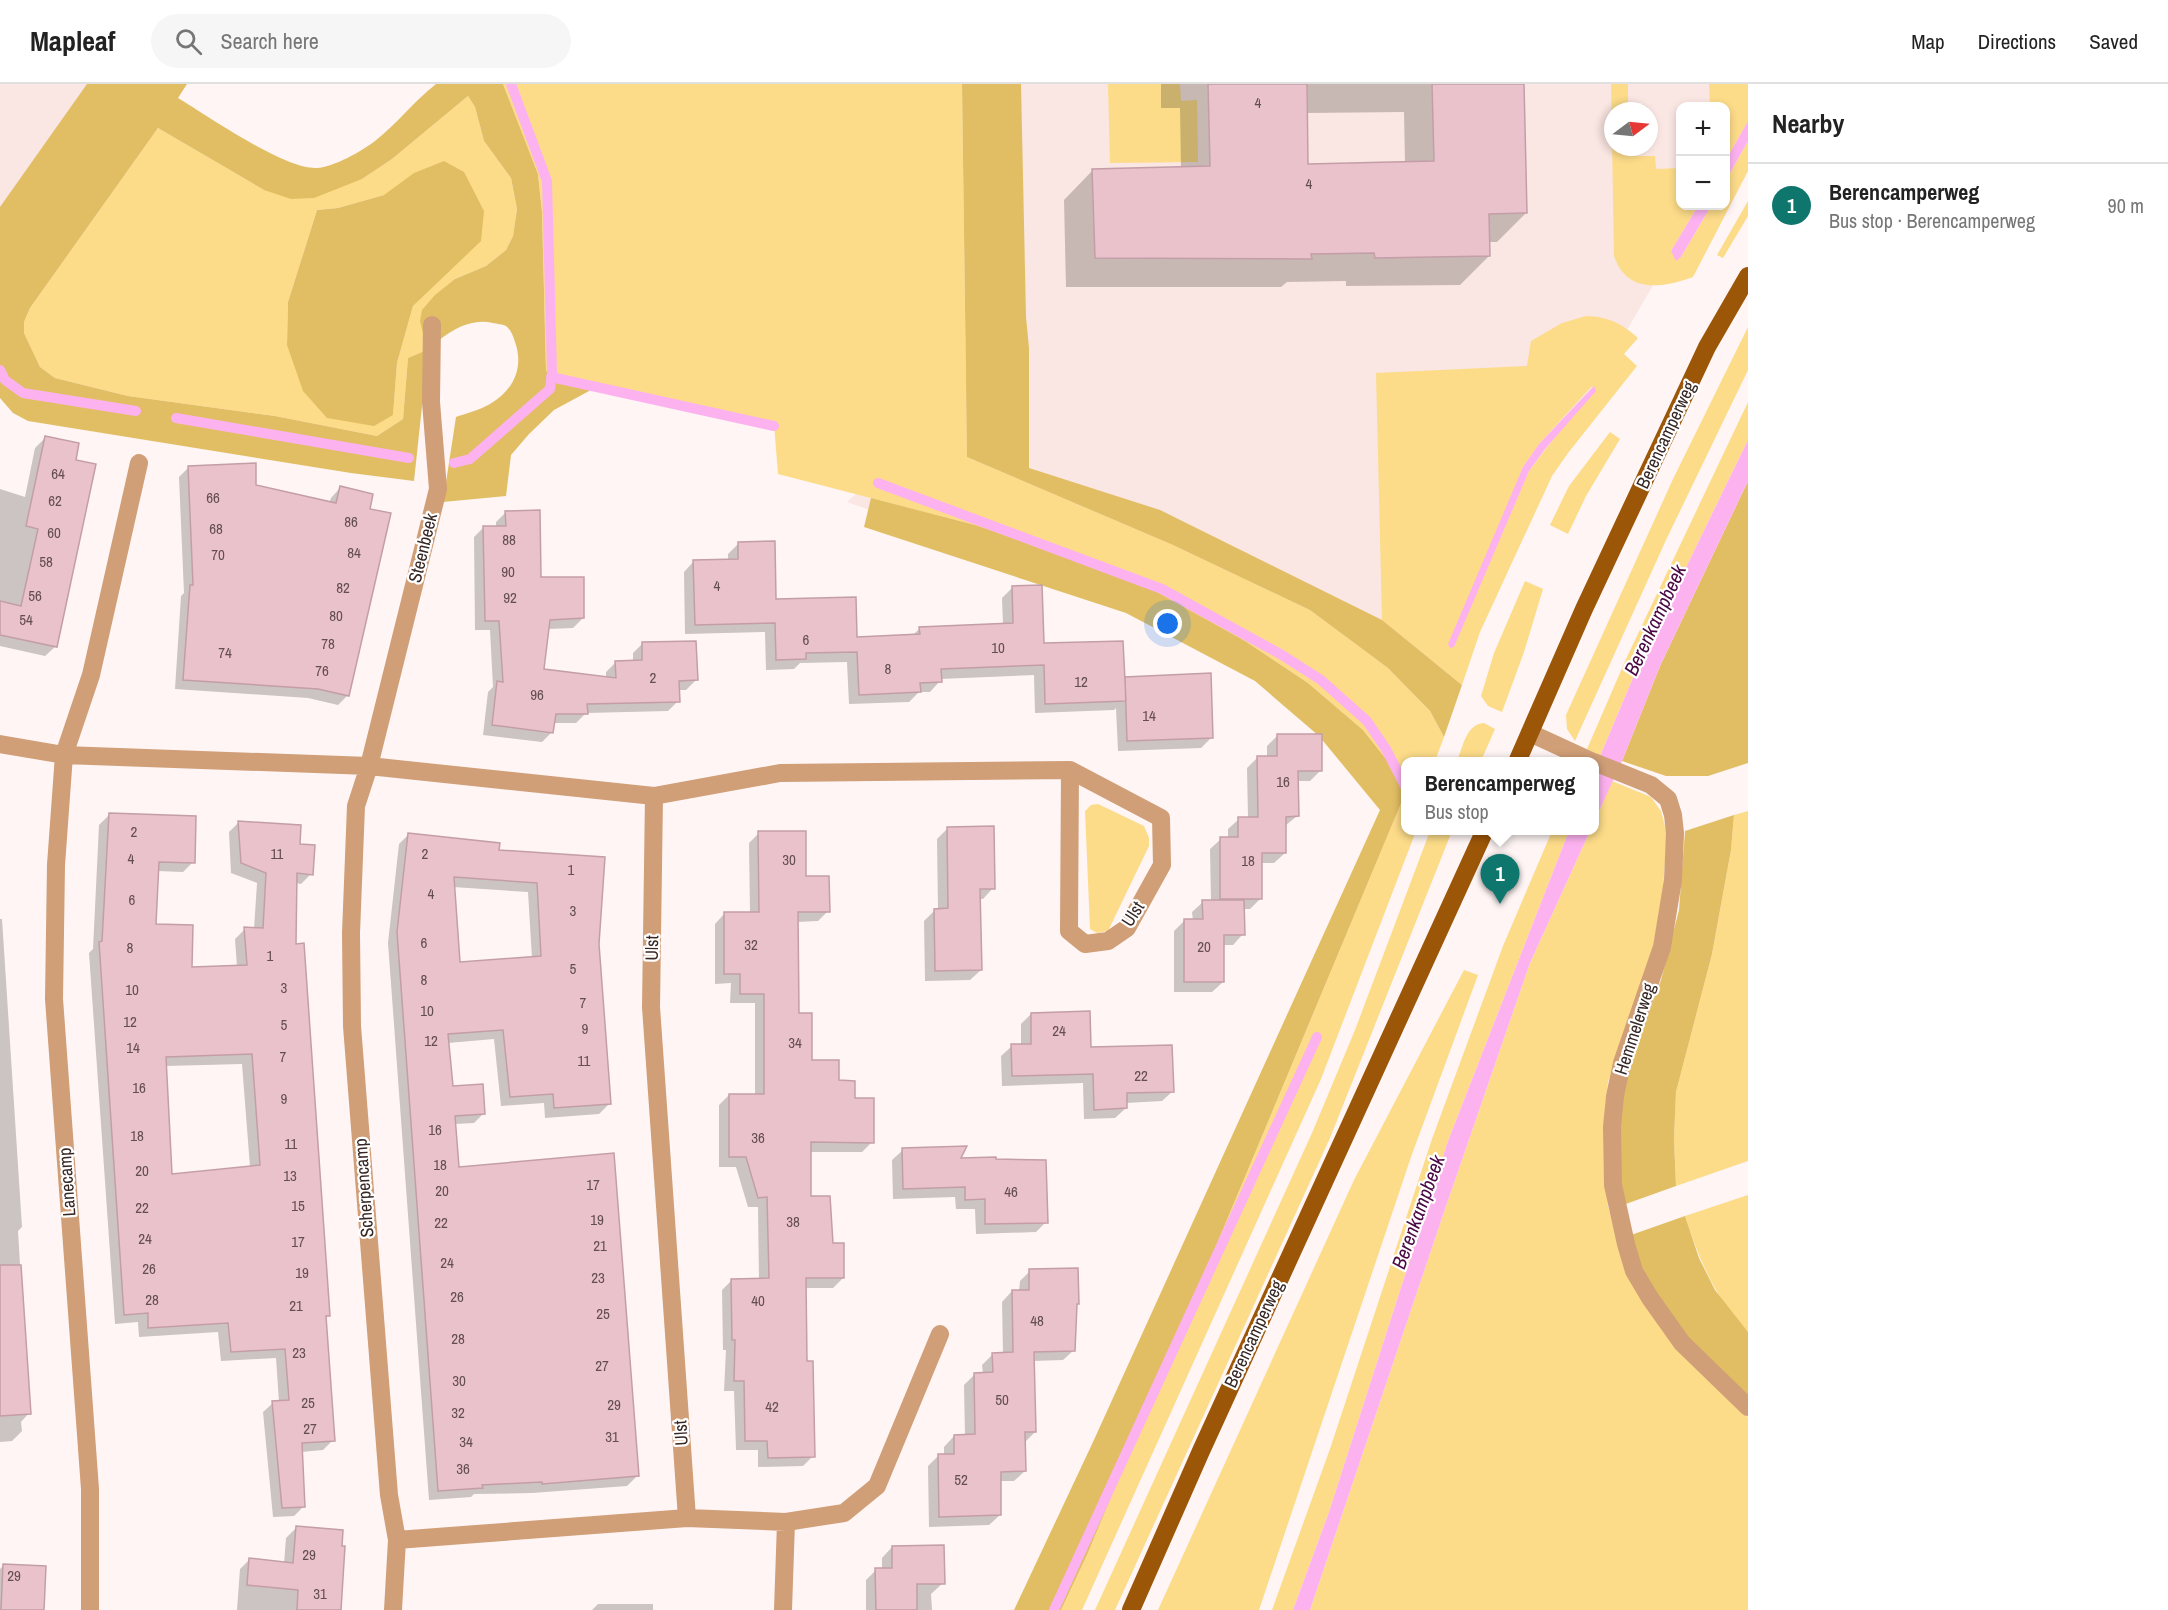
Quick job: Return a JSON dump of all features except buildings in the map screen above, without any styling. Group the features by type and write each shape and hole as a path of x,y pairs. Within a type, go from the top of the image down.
{"main road":[{"name":"Berencamperweg","path":"1519,757 1584,609 1707,347 1748,276"},
{"name":"Berencamperweg","path":"1131,1610 1201,1450 1483,835"}],"street":[{"name":"Steenbeek","path":"369,766 438,489 431,402 432,325"},
{"path":"64,755 91,675 139,463"},
{"name":"Hemmelerweg","path":"1530,733 1583,757"},
{"path":"0,744 64,755 369,766 654,796"},
{"name":"Lanecamp","path":"64,755 56,865 54,999 90,1489 90,1610"},
{"name":"Hemmelerweg","path":"1599,764 1651,785 1668,799 1673,815 1675,856 1662,947 1622,1063 1615,1096 1612,1127 1613,1185 1626,1244 1634,1271 1682,1343 1748,1407"},
{"name":"Scherpencamp","path":"369,766 356,806 351,933 352,1026 388,1486 397,1540 393,1610"},
{"name":"Ulst","path":"687,1518 651,1007 654,796 780,773 1070,770 1161,818 1162,865 1127,928 1107,941 1085,944 1069,931 1070,770"},
{"path":"397,1540 687,1518 786,1522 844,1513 877,1486 940,1334"},
{"path":"783,1610 786,1522"}],"shaded area":[{"path":"0,84 99,84 0,223"},
{"path":"87,84 187,84 178,98 267,151 303,166 317,168 339,162 369,145 436,84 503,84 538,174 542,212 546,371 602,384 554,410 511,455 506,496 443,502 456,417 490,404 505,392 515,377 517,351 512,333 504,325 475,322 449,333 428,350 414,481 28,421 13,413 0,398 0,207","holes":["468,96 475,107 484,141 511,178 517,209 513,236 506,250 486,266 455,279 435,295 422,310 420,321 427,350 408,358 403,419 377,436 275,416 128,396 55,378 40,367 24,333 24,322 30,308 158,128 264,190 291,199 314,198 362,179 392,159"]},
{"path":"503,84 962,84 967,457 1173,545 1310,610 1388,668 1430,711 1444,737 1436,757 1401,757 1401,785 1390,764 1363,730 1308,683 1245,641 975,525 778,474 774,424 546,371 542,212 538,174"},
{"path":"962,84 1021,84 1026,317 1029,348 1029,468 1160,510 1382,620 1462,685 1444,737 1430,711 1388,668 1310,610 1173,545 967,457"},
{"path":"987,84 1748,84 1748,123 1730,153 1730,102 1676,102 1676,210 1697,210 1396,728 1203,626 847,502 986,378"},
{"path":"1108,84 1180,84 1181,101 1197,100 1198,162 1110,163"},
{"path":"1611,84 1628,84 1628,102 1611,102"},
{"path":"1709,84 1748,84 1748,121 1730,153 1730,102 1710,102"},
{"path":"468,96 475,107 484,141 511,178 517,209 513,236 506,250 486,266 455,279 423,333 428,350 408,358 403,419 377,436 275,416 128,396 55,378 40,367 24,333 24,322 30,308 158,128 264,190 362,179 392,159","holes":["384,195 440,278 413,306 397,363 393,415 287,345 288,302 317,210 338,208"]},
{"path":"1748,121 1748,141 1730,173 1730,153"},
{"path":"1748,141 1748,171 1730,206 1730,173"},
{"path":"1612,156 1655,156 1656,169 1676,168 1676,210 1696,210 1671,251 1681,257 1709,210 1728,210 1693,277 1669,284 1647,285 1627,277 1614,256"},
{"path":"444,161 464,172 484,211 481,241 413,306 397,363 393,415 374,426 327,418 303,391 287,345 288,302 317,210 338,208 384,195 414,173"},
{"path":"1748,201 1748,216 1723,258 1717,255"},
{"path":"1696,210 1709,210 1681,257 1676,261 1671,251"},
{"path":"1586,316 1608,319 1626,328 1638,338 1624,354 1637,366 1552,476 1480,632 1462,685 1382,620 1376,373 1527,366 1531,341 1562,323","holes":["1594,386 1529,471 1452,648 1523,467 1539,444"]},
{"path":"1748,327 1748,370 1666,540 1575,741 1567,729 1566,715 1673,479"},
{"path":"1594,386 1596,391 1545,449 1529,471 1454,647 1450,648 1448,644 1523,467 1539,444"},
{"path":"1748,402 1748,440 1638,666 1600,756 1587,749 1626,659"},
{"path":"1610,432 1620,439 1586,496 1568,534 1550,525 1569,486"},
{"path":"1748,440 1748,481 1660,666 1599,811 1599,759 1638,666"},
{"path":"1748,481 1748,763 1708,776 1666,776 1622,761 1660,666"},
{"path":"871,498 975,525 1060,554 1155,591 1245,641 1308,683 1363,730 1390,764 1401,785 1401,803 1087,1555 1061,1610 1014,1610 1093,1442 1380,810 1319,736 1255,681 1126,613 864,527"},
{"path":"1525,581 1543,589 1524,652 1502,712 1488,706 1481,696 1494,653"},
{"path":"1484,723 1495,729 1483,757 1458,757 1469,732 1478,724"},
{"path":"1612,781 1651,797 1661,811 1667,834 1663,889 1653,948 1608,1082 1605,1105 1608,1206 1618,1245 1734,1403 1748,1417 1748,1610 1310,1610 1530,963 1588,835 1599,835 1599,812"},
{"path":"1401,803 1401,835 1414,835 1321,1079 1082,1610 1061,1610 1087,1555"},
{"path":"1098,804 1144,826 1149,838 1149,846 1108,931 1097,933 1090,929 1085,811 1091,805"},
{"path":"1748,811 1748,1161 1676,1186 1674,1139 1676,1092 1712,954 1731,850 1734,815"},
{"path":"1734,815 1731,850 1712,954 1676,1092 1674,1139 1676,1186 1623,1205 1618,1131 1626,1072 1661,980 1679,910 1685,831"},
{"path":"1428,835 1450,835 1330,1138 1115,1610 1095,1610 1312,1133 1355,1030"},
{"path":"1550,835 1567,835 1448,1141 1329,1512 1293,1610 1272,1610 1331,1446 1432,1139 1503,946"},
{"path":"1567,835 1588,835 1530,963 1310,1610 1293,1610 1329,1512 1448,1141"},
{"path":"1464,970 1478,975 1411,1157 1259,1610 1158,1610 1354,1180"},
{"path":"1748,1195 1748,1332 1726,1306 1709,1278 1685,1216"},
{"path":"1685,1216 1699,1258 1715,1290 1748,1332 1748,1399 1694,1345 1668,1313 1639,1262 1631,1235"}],"waterway":[{"path":"454,463 470,459 550,389 552,373 547,181 511,84"},
{"path":"0,370 5,380 23,393 136,411"},
{"path":"551,377 774,426"},
{"path":"176,418 409,458"},
{"path":"878,483 1162,589 1282,655 1321,680 1367,721 1386,749 1401,778"},
{"path":"1054,1610 1317,1037"}],"place":[{"name":"Berencamperweg","path":"1500,904"}],"water label":[{"name":"Berenkampbeek","path":"1655,620"},
{"name":"Berenkampbeek","path":"1418,1212"}]}
